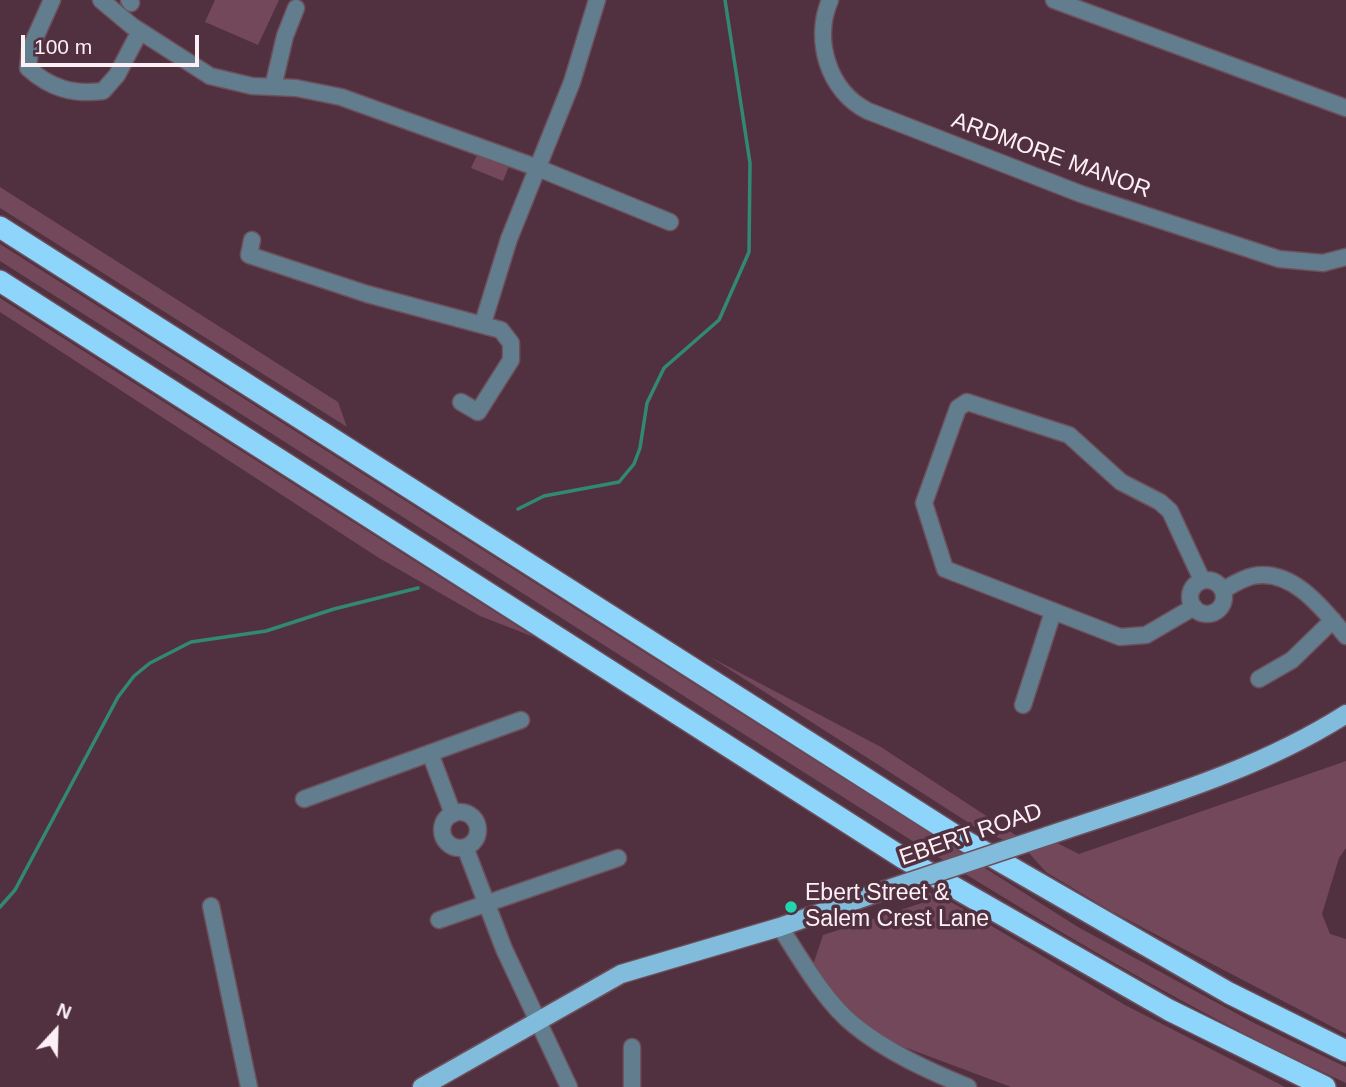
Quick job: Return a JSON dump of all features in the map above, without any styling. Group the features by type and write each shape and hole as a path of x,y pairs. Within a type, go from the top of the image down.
{"highway":[{"path":"0,227 953,834 1229,993 1346,1051"},
{"path":"0,281 903,858 1169,1010 1325,1087"}],"main road":[{"name":"EBERT ROAD","path":"422,1087 621,974 780,927 1228,775 1305,740 1346,714"}],"street":[{"path":"52,0 30,49 28,68 41,80 63,90 87,93 103,91 117,75 140,31"},
{"path":"101,0 140,31 210,76 341,97 538,168 670,222"},
{"path":"483,323 509,239 584,48 597,0"},
{"name":"ARDMORE MANOR","path":"830,0 822,29 827,62 842,91 868,111 1081,194 1279,259 1323,263 1346,257"},
{"path":"1054,0 1346,108"},
{"path":"273,87 285,36 296,8"},
{"path":"252,240 249,255 367,294 483,323 507,335 512,351 510,360 478,412 461,402"},
{"path":"1194,607 1146,635 1133,637 1107,633 945,569 941,564 925,503 962,404 980,406 1069,435 1079,441 1121,482 1160,502 1170,511 1202,580"},
{"path":"1223,590 1252,576 1280,578 1306,592 1346,636"},
{"path":"1194,607 1191,592 1202,580 1211,580 1223,590"},
{"path":"1194,607 1208,614 1216,612 1222,606 1223,590"},
{"path":"1023,705 1054,612"},
{"path":"1259,679 1292,660 1333,621"},
{"path":"304,799 521,720"},
{"path":"430,753 453,814"},
{"path":"465,812 478,825 478,834 466,847 448,843 443,835 443,825 453,814 465,812"},
{"path":"466,847 536,1021 569,1087"},
{"path":"439,920 618,858"},
{"path":"211,906 250,1087"},
{"path":"780,927 811,974 853,1025 926,1070 968,1087"},
{"path":"632,1047 632,1087"}],"shaded area":[{"path":"215,0 279,0 258,45 205,22"},
{"path":"478,153 509,166 503,181 471,168"},
{"path":"0,187 338,402 347,427 0,208"},
{"path":"0,244 1078,927 1254,1023 1346,1067 1346,1083 1185,1002 1106,958 952,865 0,261"},
{"path":"0,298 534,637 480,616 379,558 0,312"},
{"path":"710,657 881,747 1017,836 1004,840 980,830"},
{"path":"1346,761 1346,848 1339,858 1322,914 1330,934 1346,939 1346,1034 1111,911 1046,872 1028,852 1055,842 1079,854"},
{"path":"919,889 946,899 1125,1005 1285,1087 1011,1087 888,1041 808,980 823,935 931,900"}],"waterway":[{"path":"518,509 544,496 619,482 634,464 640,448 647,403 664,368 719,320 749,252 750,163 725,0"},
{"path":"0,907 15,890 118,697 134,676 150,663 191,642 266,631 334,609 418,588"}],"place":[{"name":"Ebert Street & Salem Crest Lane","path":"791,907"}]}
